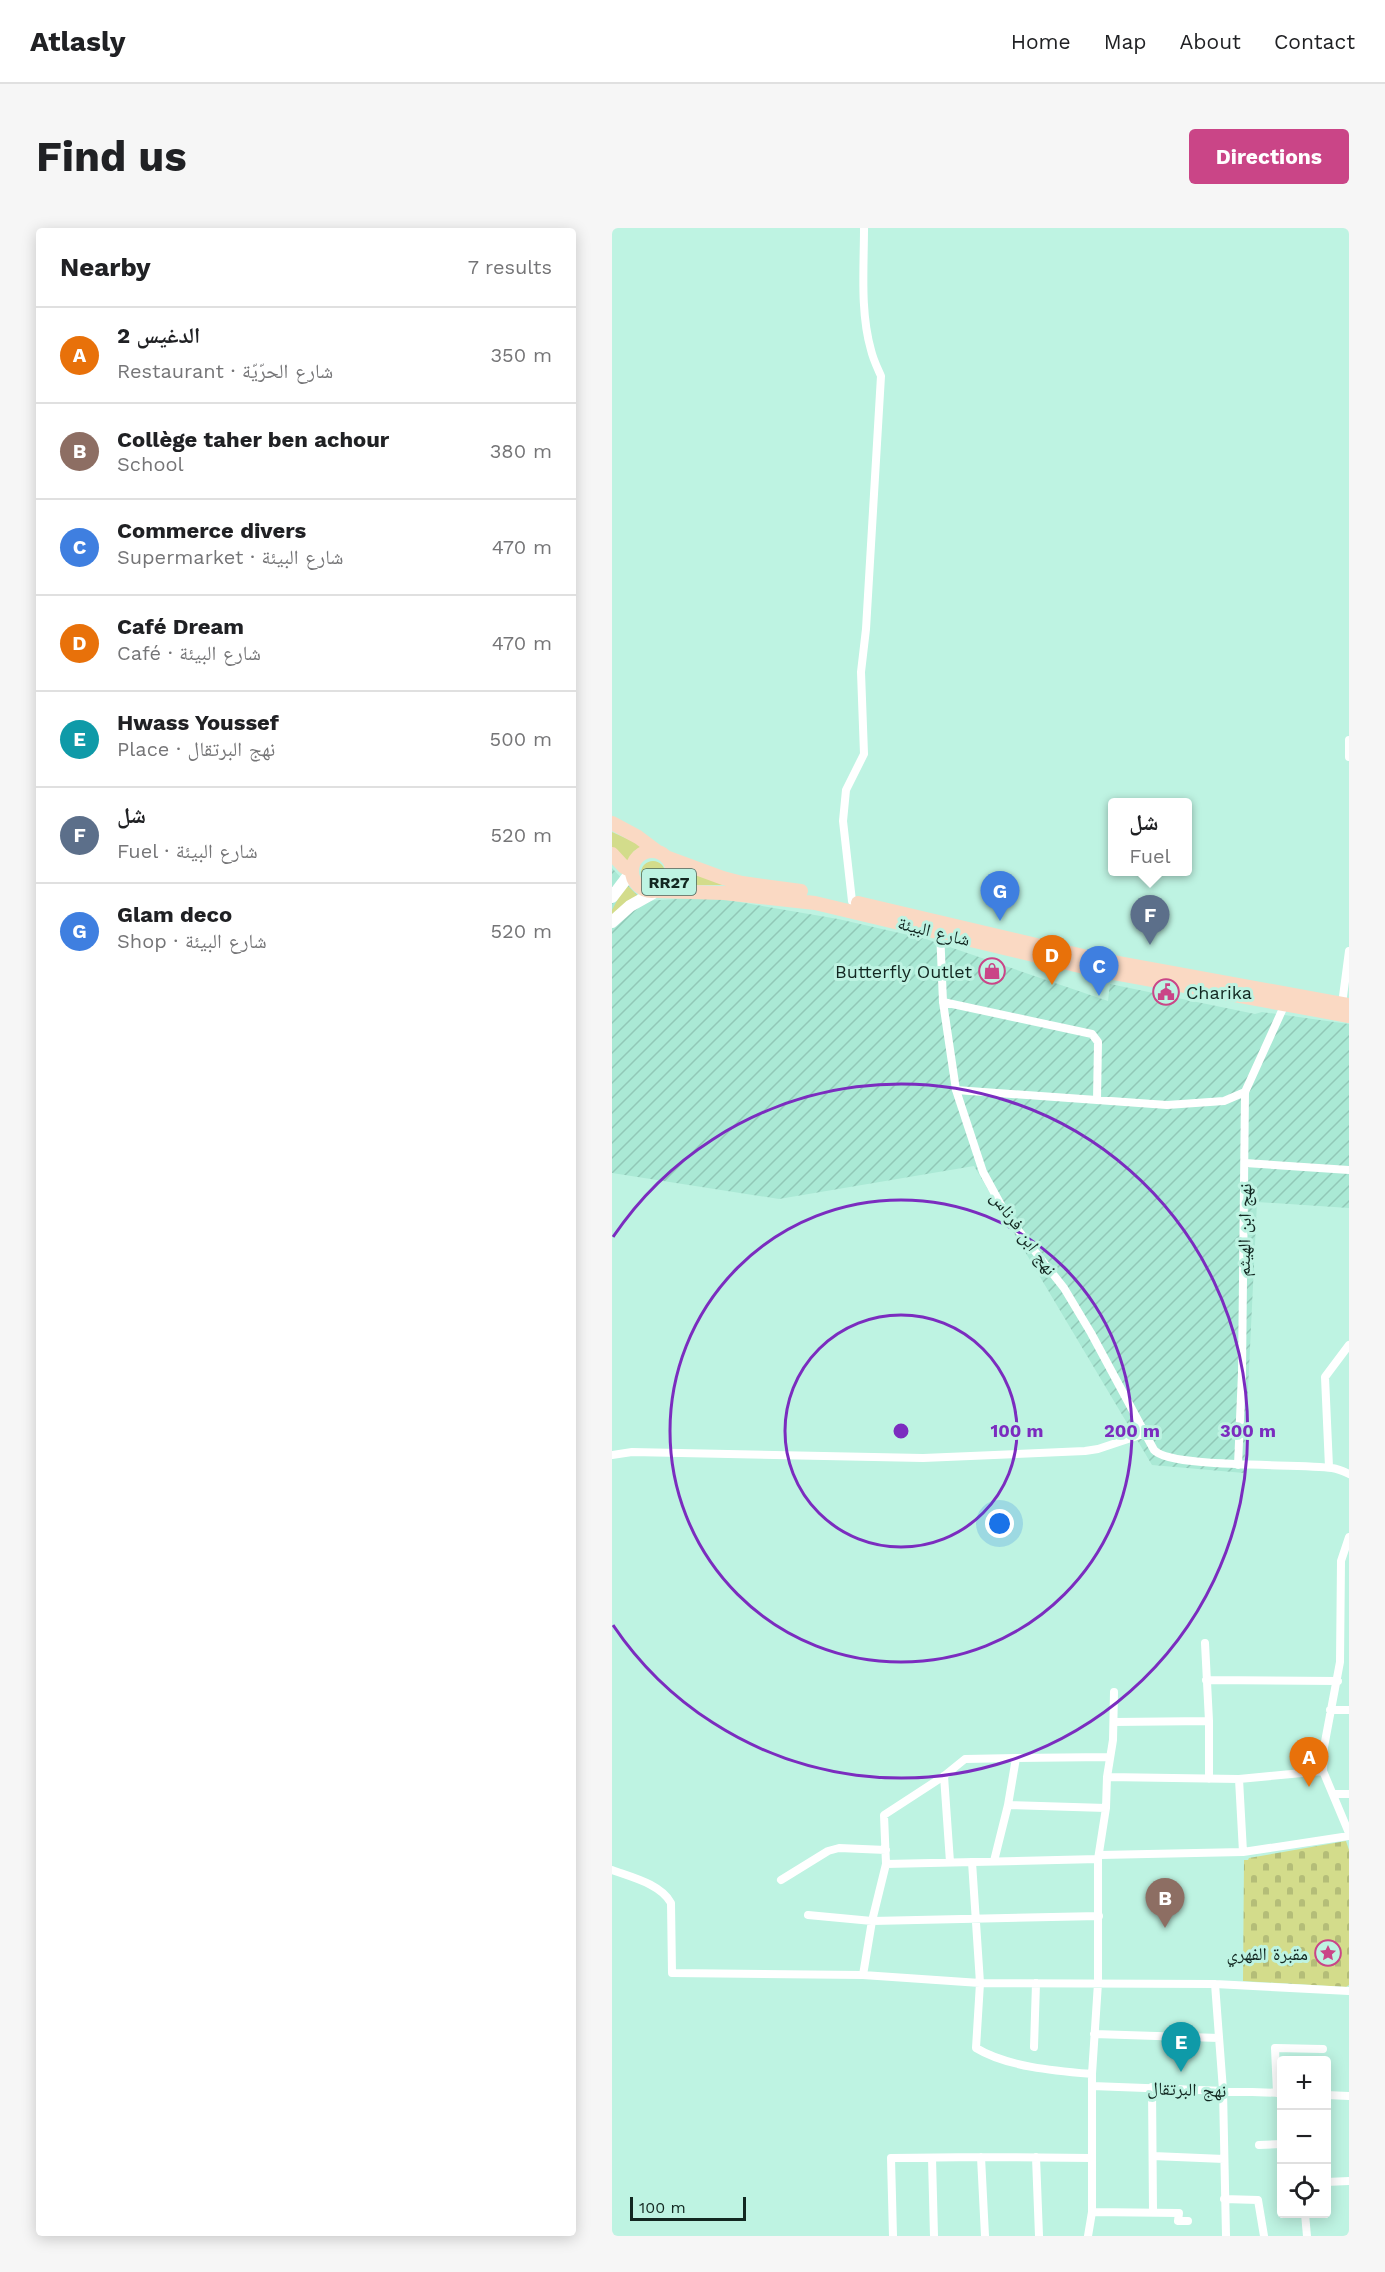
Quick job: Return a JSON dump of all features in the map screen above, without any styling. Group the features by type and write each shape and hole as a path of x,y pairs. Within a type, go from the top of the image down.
{"main road":[{"name":"RR27","path":"612,823 638,837 662,855 672,870 669,883 656,891 642,889 637,885 632,871 638,856 648,852 662,855"},
{"name":"RR27","path":"612,854 624,867 632,871"},
{"name":"شارع البيئة","path":"662,855 709,874 742,883 852,902 1092,969 1285,1005 1347,1009"},
{"path":"612,897 632,871"},
{"name":"شارع البيئة","path":"656,891 724,892 790,899 1347,1009"},
{"path":"612,922 630,906 656,891"}],"street":[{"path":"852,902 843,821 846,790 864,754 861,672 866,629 880,376 870,349 867,332 864,228"},
{"path":"1349,740 1349,757"},
{"name":"نهج ابن فرناس","path":"939,927 943,1002 956,1090 977,1158 996,1197 1007,1216 1064,1288 1157,1453 1175,1458 1238,1465"},
{"path":"1347,1009 1349,951"},
{"path":"943,1002 1092,1034 1098,1042 1096,1100"},
{"name":"نهج ابن الهيثم","path":"1238,1465 1242,1373 1245,1092 1285,1005"},
{"path":"956,1090 1178,1104 1224,1101 1245,1092"},
{"path":"1245,1163 1349,1170"},
{"path":"1329,1467 1325,1377 1349,1345"},
{"path":"612,1455 632,1452 934,1458 1085,1451 1146,1433"},
{"path":"1238,1465 1329,1467 1349,1474"},
{"path":"886,1864 1243,1852 1349,1834 1323,1771 1330,1710 1345,1661 1340,1633 1341,1561 1349,1538"},
{"path":"1340,1633 1349,1626"},
{"path":"1205,1643 1209,1779"},
{"path":"1206,1680 1338,1681"},
{"path":"1088,2236 1092,2212 1092,2074 1098,1983 1099,1857 1114,1722 1114,1692"},
{"path":"1330,1710 1349,1710"},
{"path":"1114,1722 1209,1721"},
{"path":"863,1975 872,1921 886,1864 884,1815 944,1776 965,1759 1109,1757"},
{"path":"994,1861 1008,1805 1016,1758"},
{"path":"1107,1777 1239,1779 1323,1771"},
{"path":"944,1776 950,1862"},
{"path":"1239,1779 1243,1852"},
{"path":"1333,1794 1349,1794"},
{"path":"1008,1805 1106,1808"},
{"path":"781,1880 828,1851 839,1848 886,1850"},
{"path":"972,1862 980,1983 976,2048 1007,2060 1041,2068 1092,2074"},
{"path":"612,1870 662,1891 669,1899 671,1903 672,1972 863,1975 980,1983 1215,1984 1349,1991"},
{"path":"808,1915 872,1921 1099,1916"},
{"path":"1034,2047 1036,1983"},
{"path":"1215,1984 1223,2090 1226,2236"},
{"path":"1094,2034 1219,2038"},
{"path":"1277,2070 1275,2048 1323,2049"},
{"name":"نهج البرتقال","path":"1092,2086 1277,2093"},
{"path":"1152,2087 1153,2212"},
{"path":"1331,2095 1349,2096"},
{"path":"1259,2145 1277,2144"},
{"path":"1153,2156 1224,2159"},
{"path":"981,2157 986,2236"},
{"path":"1036,2157 1039,2236"},
{"path":"893,2236 891,2158 1091,2158"},
{"path":"932,2158 934,2236"},
{"path":"1331,2182 1349,2181"},
{"path":"1224,2199 1258,2200 1264,2236"},
{"path":"1092,2212 1179,2213 1178,2221 1188,2222"},
{"path":"1305,2218 1307,2236"}],"shaded area":[{"path":"612,868 643,901 710,897 838,919 926,939 1108,1001 1110,984 1255,1014 1262,1012 1349,1024 1349,1208 1257,1202 1244,1473 1152,1465 974,1166 779,1199 612,1173"}],"green space":[{"path":"612,832 643,846 634,851 625,865 612,850"},
{"path":"653,861 662,864 665,873 662,882 653,885 644,882 641,873 644,864"},
{"path":"683,869 725,885 680,885"},
{"path":"626,884 639,897 612,918 612,910"},
{"path":"1346,1841 1349,1850 1349,1985 1346,1987 1243,1981 1244,1860"}],"place":[{"name":"Glam deco","path":"1000,921"},
{"name":"شل","path":"1150,945"},
{"name":"Butterfly Outlet","path":"992,971"},
{"name":"Café Dream","path":"1052,985"},
{"name":"Charika","path":"1166,992"},
{"name":"Commerce divers","path":"1099,996"},
{"name":"الدغيس 2","path":"1309,1787"},
{"name":"Collège taher ben achour","path":"1165,1928"},
{"name":"مقبرة الفهري","path":"1328,1953"},
{"name":"Hwass Youssef","path":"1181,2072"}]}
